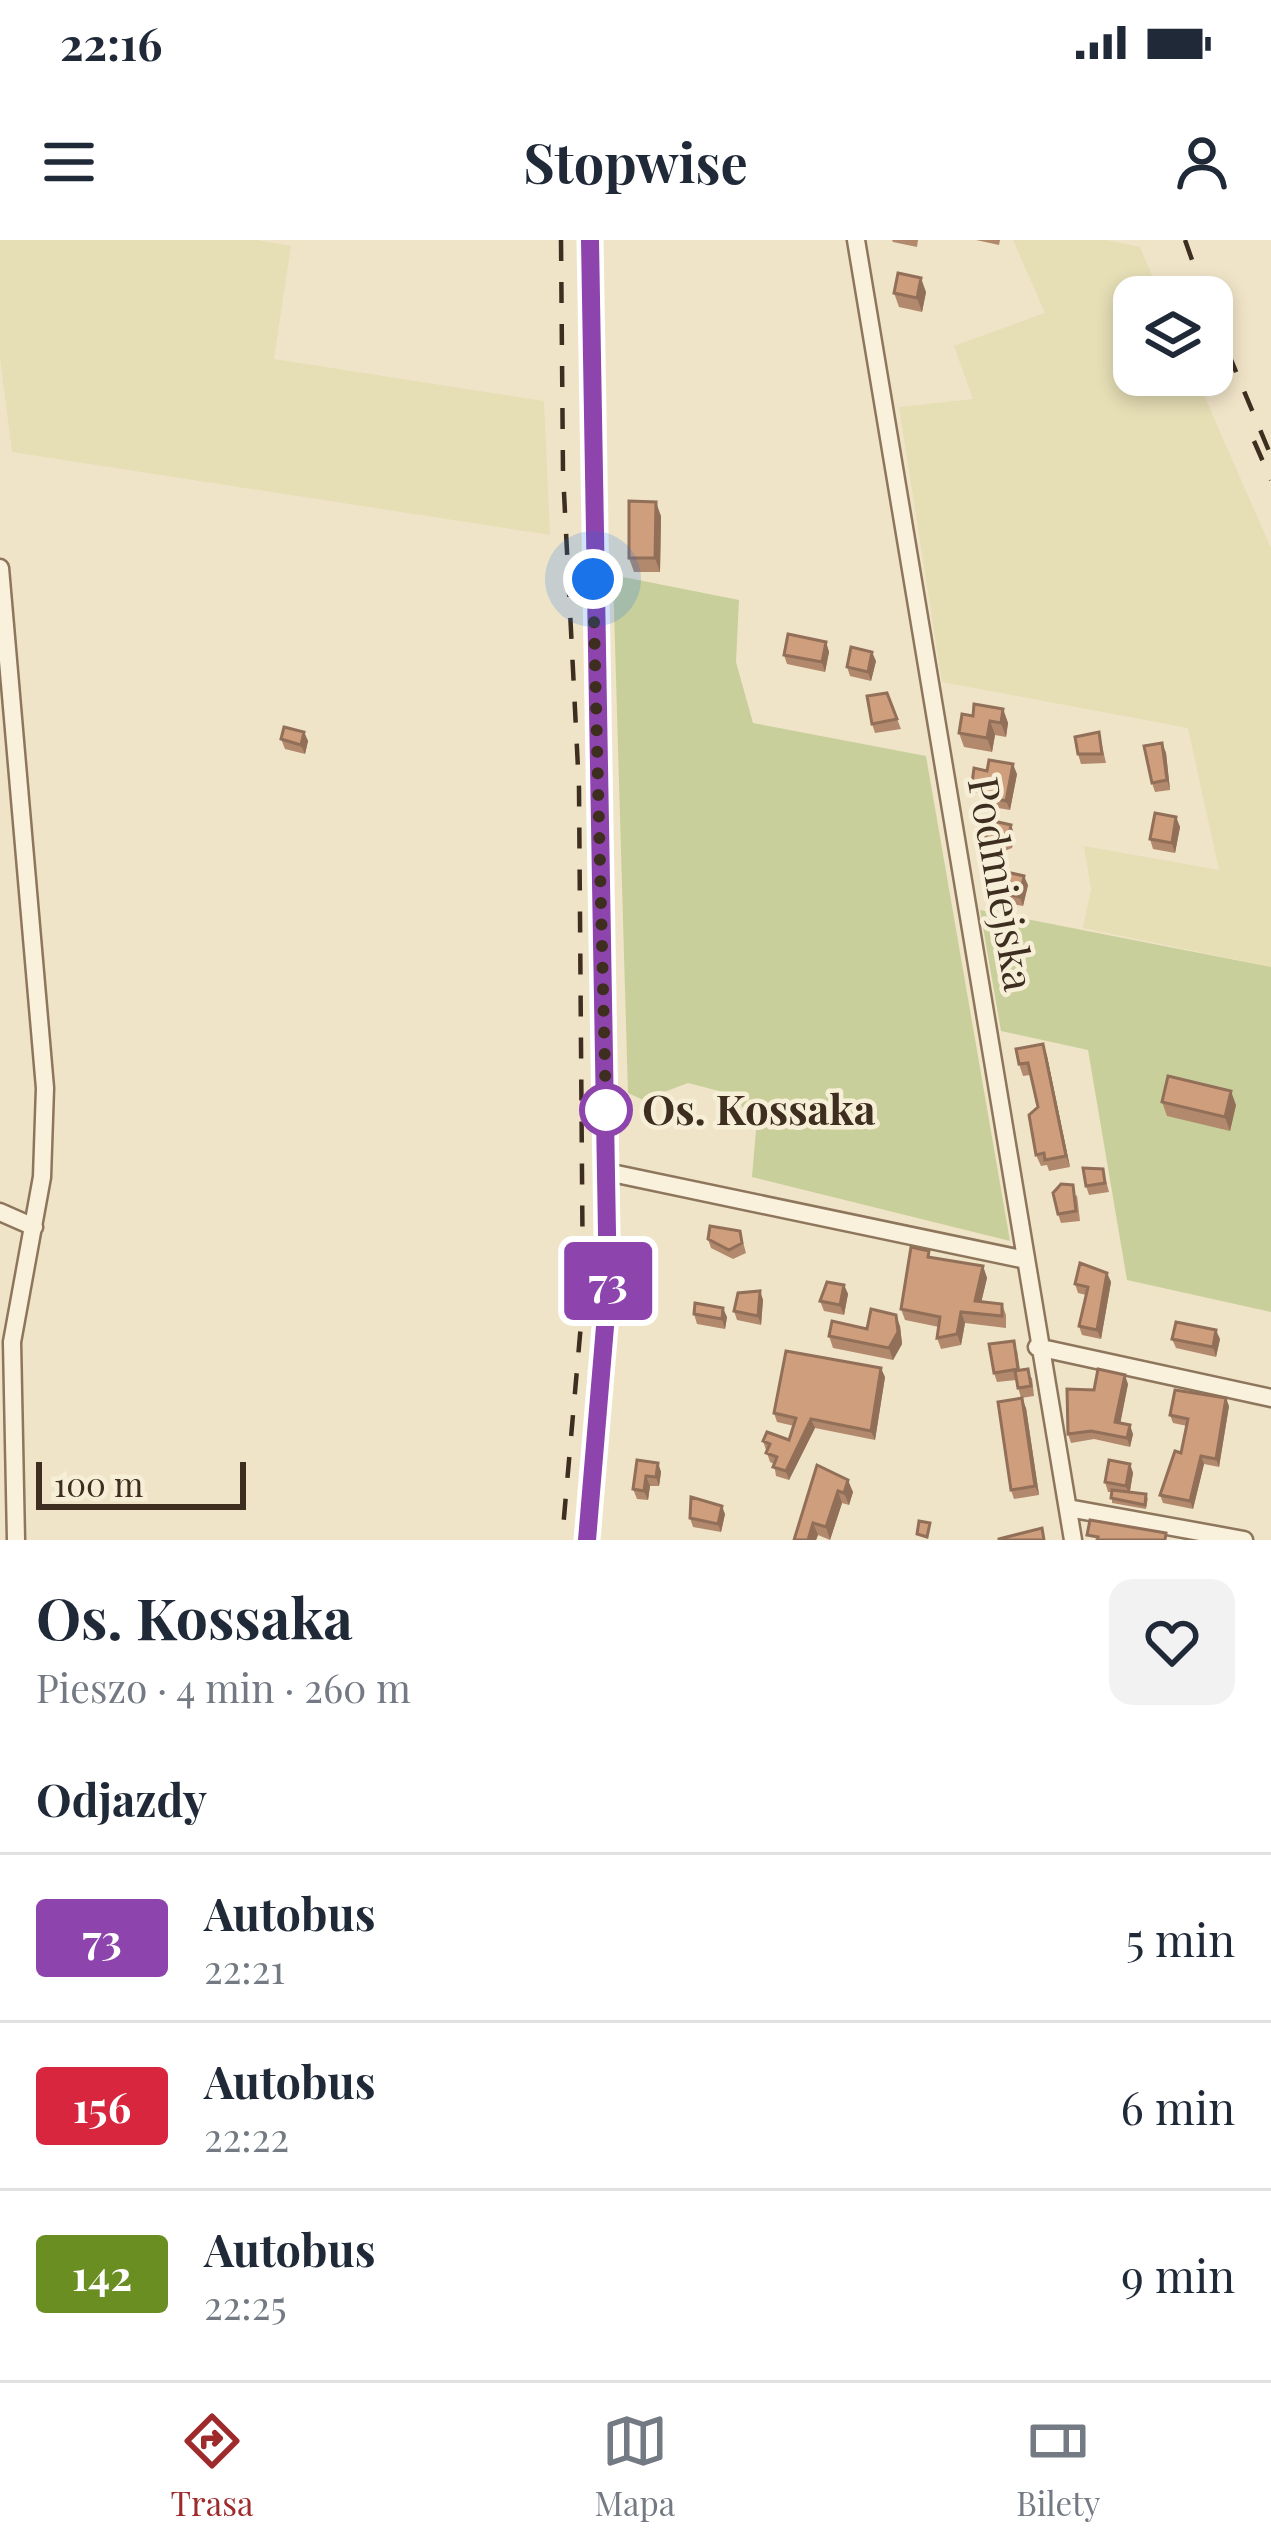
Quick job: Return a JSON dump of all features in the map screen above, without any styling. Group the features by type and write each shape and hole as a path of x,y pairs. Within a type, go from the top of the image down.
{"street":[{"path":"587,1540 607,1332 590,240"},
{"name":"Podmiejska","path":"856,240 1037,1347 1073,1540"},
{"path":"0,569 45,1088 34,1227 12,1342 5,1412 16,1540"},
{"path":"607,1172 1026,1260"},
{"path":"0,1212 34,1227"},
{"path":"1037,1347 1271,1398"},
{"path":"1067,1508 1244,1540"}],"shaded area":[{"path":"0,240 257,240 291,246 274,359 544,401 550,535 12,452 0,358"},
{"path":"1013,240 1107,240 1140,247 1152,276 1113,276 1113,396 1204,396 1271,548 1271,967 1083,928 1091,889 1084,846 1219,870 1188,728 942,682 899,407 973,399 954,346 1045,313"}],"green space":[{"path":"613,575 739,600 736,662 753,723 926,756 1010,1241 752,1177 756,1130 741,1105 723,1092 688,1083 643,1100 628,1093"},
{"path":"980,910 1271,967 1271,1312 1127,1280 1088,1050 1001,1031"}],"building":[{"path":"898,273 921,278 917,298 894,293"},
{"path":"629,501 656,502 655,558 629,558"},
{"path":"788,634 826,642 822,662 784,655"},
{"path":"851,647 872,652 868,672 847,667"},
{"path":"887,693 897,719 872,724 867,696"},
{"path":"974,704 1003,709 1001,723 990,721 987,738 959,733 962,714 973,716"},
{"path":"284,727 304,732 301,745 281,739"},
{"path":"1099,732 1102,754 1078,754 1075,737"},
{"path":"1162,743 1167,780 1152,783 1144,746"},
{"path":"989,760 1013,764 1006,801 983,796 985,785 972,783 974,768 987,771"},
{"path":"1155,813 1176,817 1172,843 1150,839"},
{"path":"989,820 1011,825 1008,838 998,842 997,850 984,848"},
{"path":"998,870 1024,876 1020,897 993,891"},
{"path":"1043,1044 1066,1156 1045,1160 1044,1153 1036,1155 1029,1115 1038,1107 1028,1063 1019,1064 1016,1049"},
{"path":"1168,1076 1231,1091 1225,1117 1162,1102"},
{"path":"1083,1168 1103,1169 1105,1183 1086,1186"},
{"path":"1061,1184 1073,1185 1076,1211 1058,1214 1053,1193"},
{"path":"710,1226 740,1231 742,1243 729,1250 708,1239"},
{"path":"911,1247 929,1251 928,1257 983,1266 975,1301 1002,1304 1002,1316 961,1312 957,1334 937,1338 940,1317 901,1309"},
{"path":"1080,1263 1107,1273 1097,1330 1079,1326 1088,1287 1075,1284"},
{"path":"827,1282 844,1285 840,1305 820,1301"},
{"path":"760,1291 758,1316 734,1311 738,1293"},
{"path":"695,1303 723,1308 722,1319 694,1314"},
{"path":"871,1309 896,1315 898,1332 889,1348 829,1336 832,1321 867,1329"},
{"path":"1176,1322 1216,1330 1213,1347 1172,1339"},
{"path":"1014,1341 1018,1369 994,1373 989,1344"},
{"path":"786,1351 881,1368 871,1431 811,1419 786,1471 773,1467 777,1457 766,1453 770,1444 763,1441 767,1432 789,1440 796,1418 774,1413"},
{"path":"1028,1369 1031,1386 1018,1388 1015,1371"},
{"path":"1098,1369 1125,1375 1115,1422 1130,1425 1127,1438 1091,1431 1068,1434 1067,1389 1094,1390"},
{"path":"1175,1390 1226,1398 1216,1459 1201,1456 1190,1501 1160,1495 1175,1451 1181,1453 1188,1419 1170,1415"},
{"path":"1022,1398 1035,1486 1011,1490 998,1402"},
{"path":"637,1460 658,1463 656,1477 646,1476 644,1491 633,1489"},
{"path":"1109,1460 1130,1464 1126,1486 1105,1482"},
{"path":"817,1465 848,1480 844,1493 838,1491 826,1527 813,1523 808,1540 794,1540"},
{"path":"1112,1490 1146,1494 1145,1505 1111,1498"},
{"path":"691,1497 722,1506 718,1524 690,1518"},
{"path":"1090,1520 1166,1533 1165,1540 1097,1540 1087,1535"},
{"path":"919,1521 930,1523 927,1537 917,1534"},
{"path":"1042,1528 1044,1540 999,1540 999,1539"}],"railway":[{"path":"561,240 563,473 579,788 583,1301 562,1540"},
{"path":"1185,240 1198,276"},
{"path":"1233,365 1271,456"},
{"path":"1254,441 1271,480"}],"bus line":[{"name":"73","path":"587,1540 602,1408 608,1291 590,240"}],"place":[{"name":"Os. Kossaka","path":"606,1110"}],"route":[{"path":"593,579 606,1110"}]}
